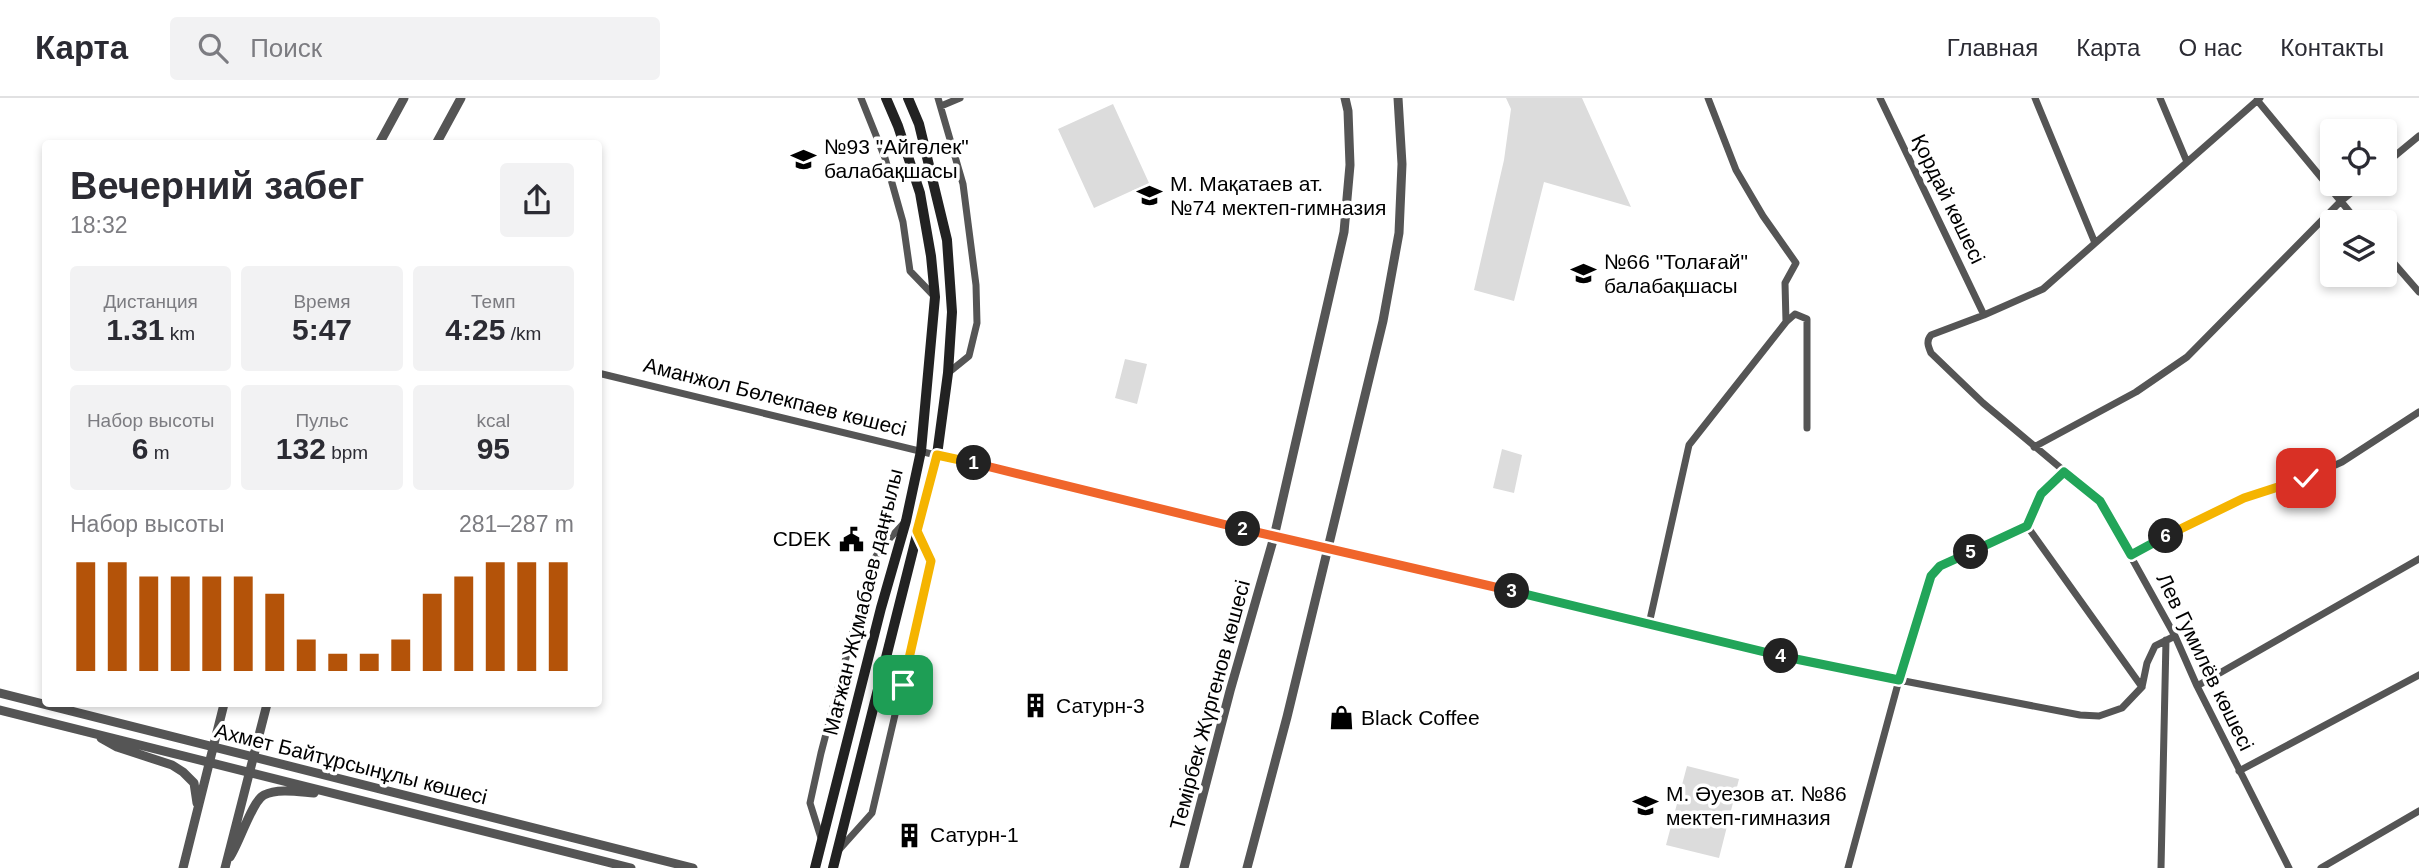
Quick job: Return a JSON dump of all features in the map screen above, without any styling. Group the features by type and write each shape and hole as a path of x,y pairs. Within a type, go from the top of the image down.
{"main road":[{"name":"Мағжан Жұмабаев даңғылы","path":"815,868 881,608 906,521 921,451 935,298 932,256 920,193 886,98"},
{"name":"Мағжан Жұмабаев даңғылы","path":"833,868 937,455 948,373 952,312 947,240 919,124 908,98"}],"street":[{"path":"381,140 404,98"},
{"path":"438,140 461,98"},
{"path":"861,98 885,158 903,222 911,271 935,298"},
{"path":"948,373 969,356 977,323 976,285 963,184 940,102 960,98"},
{"name":"Темірбек Жүргенов көшесі","path":"1184,868 1274,537 1346,220 1350,165 1345,98"},
{"path":"1247,868 1370,378 1399,233 1402,164 1398,98"},
{"path":"1708,98 1736,170 1763,216 1796,263 1785,283 1786,322"},
{"name":"Қордай көшесі","path":"1880,98 1984,316"},
{"path":"2035,98 2095,243"},
{"path":"2160,98 2187,162"},
{"path":"1984,316 2043,289 2259,99 2348,210"},
{"path":"2397,154 2419,136"},
{"path":"2034,447 2136,392 2187,357 2347,196"},
{"path":"2397,267 2419,292"},
{"path":"1649,624 1689,445 1795,314 1807,319 1807,429"},
{"name":"Лев Гумилёв көшесі","path":"1984,316 1931,335 1927,346 1983,403 2100,501 2175,636 2197,686 2289,868"},
{"name":"Аманжол Бөлекпаев көшесі","path":"602,374 1274,537 1798,660 2080,715 2099,716 2122,708 2142,687"},
{"path":"2131,555 2244,498 2306,478 2342,462 2419,412"},
{"path":"1848,868 1899,680 1934,571 2027,526 2041,494 2064,472"},
{"path":"823,841 810,803 821,753 870,566 881,548 906,521"},
{"path":"2027,526 2142,687"},
{"path":"837,851 872,813 888,750 931,561 917,531"},
{"path":"2197,686 2419,559"},
{"path":"2142,687 2150,653 2155,646 2175,636"},
{"path":"2161,868 2166,640"},
{"path":"2239,771 2419,675"},
{"name":"Ахмет Байтұрсынұлы көшесі","path":"0,693 42,704"},
{"name":"Ахмет Байтұрсынұлы көшесі","path":"55,707 693,868"},
{"path":"183,868 223,707"},
{"path":"225,865 266,707"},
{"name":"Ахмет Байтұрсынұлы көшесі","path":"0,710 631,868"},
{"path":"93,733 117,747 172,765 183,772 194,783 198,810"},
{"path":"225,865 239,844 256,802 264,795 292,792 337,794"},
{"path":"2321,868 2419,811"}],"shaded area":[{"path":"1506,98 1582,98 1631,207 1544,182 1514,301 1474,290 1504,160 1511,109"},
{"path":"1113,104 1149,183 1094,208 1058,129"},
{"path":"1125,359 1147,364 1137,404 1115,398"},
{"path":"1502,449 1522,455 1514,493 1493,488"},
{"path":"1687,766 1739,779 1719,858 1666,845"}],"place":[{"name":"№93 \"Айгөлек\" балабақшасы","path":"804,159"},
{"name":"М. Мақатаев ат. №74 мектеп-гимназия","path":"1150,196"},
{"name":"№66 \"Толағай\" балабақшасы","path":"1584,274"},
{"name":"CDEK","path":"851,539"},
{"name":"Сатурн-3","path":"1036,706"},
{"name":"Black Coffee","path":"1341,718"},
{"name":"М. Әуезов ат. №86 мектеп-гимназия","path":"1646,806"},
{"name":"Сатурн-1","path":"910,835"}],"route":[{"path":"903,685 931,561 917,531 937,455 1798,660 1899,680 1934,571 2027,526 2041,494 2064,472 2100,501 2131,555 2244,498 2306,478"}]}
